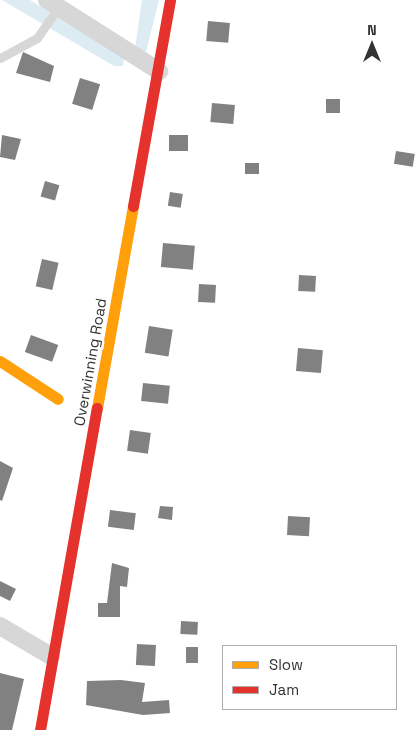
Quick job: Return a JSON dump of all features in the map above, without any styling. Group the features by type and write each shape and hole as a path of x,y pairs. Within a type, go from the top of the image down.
{"street":[{"name":"Overwinning Road","path":"40,730 51,656 159,71 170,0"},
{"path":"54,7 159,71"},
{"path":"0,361 58,399"},
{"path":"0,626 51,656"}],"lane":[{"path":"0,58 37,38 54,7"}],"shaded area":[{"path":"2,0 30,0 124,57 123,66 114,66"},
{"path":"142,0 159,0 146,52 135,49"}],"building":[{"path":"208,21 230,23 228,43 206,41"},
{"path":"23,52 54,66 50,82 16,73"},
{"path":"80,78 100,84 92,110 72,104"},
{"path":"326,99 340,99 340,113 326,113"},
{"path":"212,103 235,105 233,124 210,122"},
{"path":"2,135 21,139 15,160 0,157"},
{"path":"169,135 188,135 188,151 169,151"},
{"path":"396,151 415,154 413,167 394,164"},
{"path":"245,163 259,163 259,174 245,174"},
{"path":"45,181 59,185 55,201 41,196"},
{"path":"170,192 183,194 181,208 168,206"},
{"path":"163,243 195,246 193,270 161,267"},
{"path":"42,259 59,263 52,290 36,286"},
{"path":"299,275 316,276 315,292 298,291"},
{"path":"199,284 216,285 215,303 198,302"},
{"path":"149,326 173,330 168,356 145,353"},
{"path":"31,335 58,345 52,362 25,352"},
{"path":"298,348 323,350 321,373 296,371"},
{"path":"143,383 170,386 168,404 141,401"},
{"path":"130,430 151,433 148,454 127,451"},
{"path":"0,461 13,468 2,501 0,500"},
{"path":"160,506 173,507 172,520 158,518"},
{"path":"110,510 136,513 134,530 108,527"},
{"path":"288,516 310,517 309,536 287,535"},
{"path":"112,563 129,568 127,587 120,586 120,617 98,617 98,603 107,603"},
{"path":"0,581 16,589 10,601 0,596"},
{"path":"181,621 198,622 197,635 180,634"},
{"path":"137,644 156,645 155,666 136,665"},
{"path":"186,647 198,647 198,663 186,663"},
{"path":"0,673 24,679 12,730 0,730"},
{"path":"121,680 145,683 142,702 169,700 170,713 143,715 86,705 87,681"}],"traffic: slow":[{"path":"97,408 133,206"},
{"path":"0,361 58,399"}],"traffic: jam":[{"path":"133,206 170,0"},
{"path":"40,730 97,408"}]}
